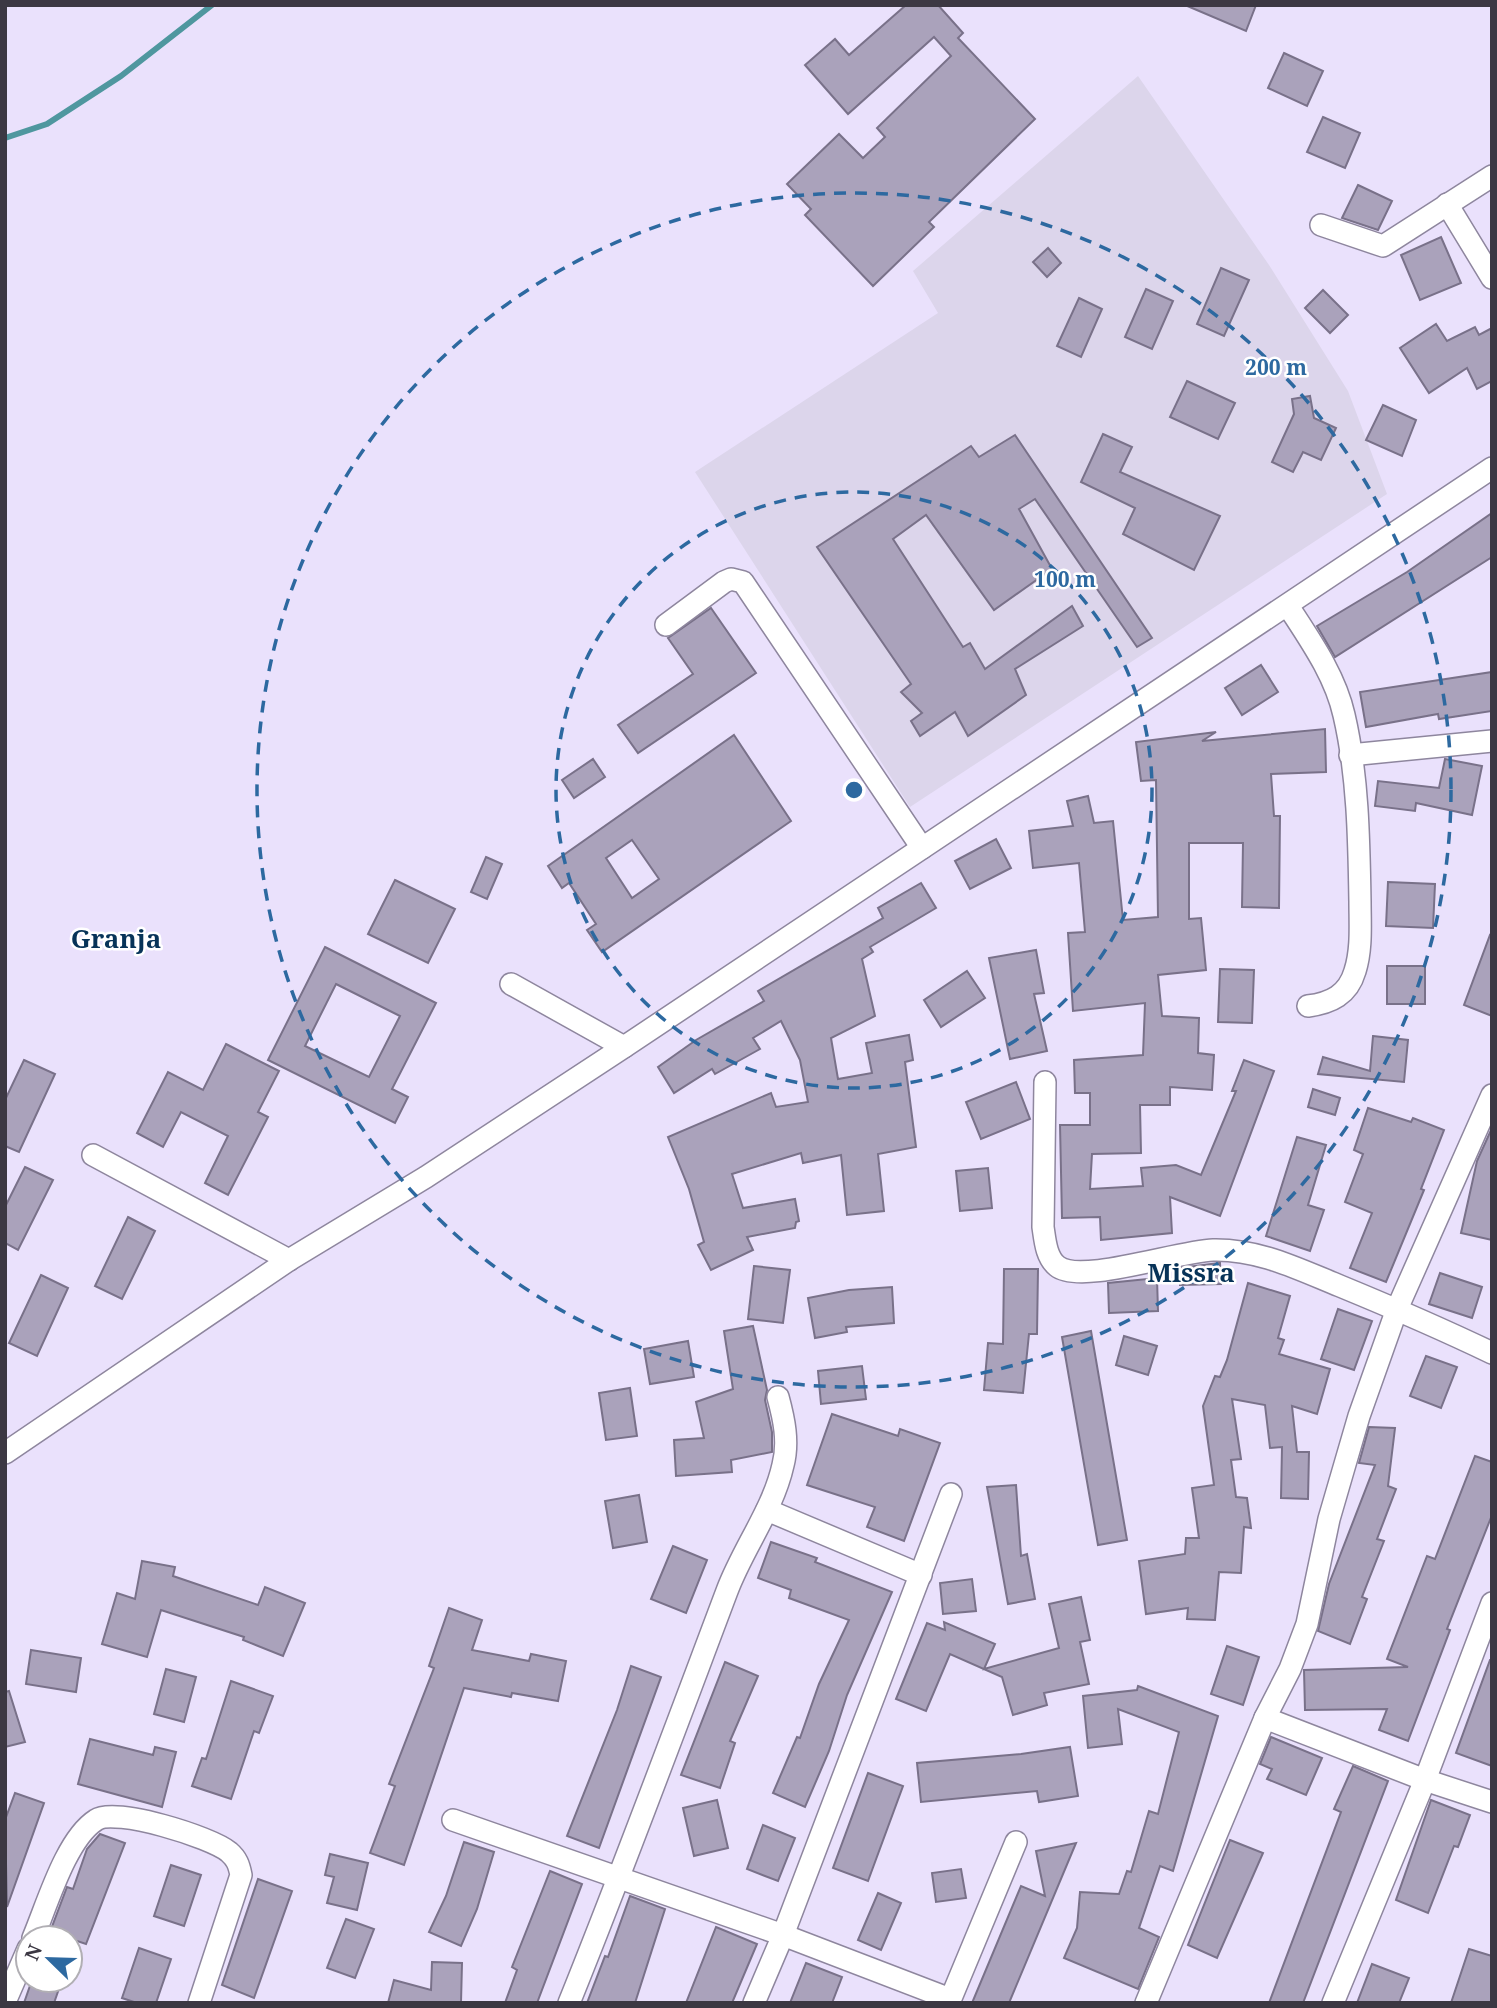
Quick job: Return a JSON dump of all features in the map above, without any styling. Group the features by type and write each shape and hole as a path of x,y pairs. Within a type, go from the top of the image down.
{"street":[{"path":"1321,225 1383,246 1492,176"},
{"path":"1447,204 1492,278"},
{"path":"5,1453 289,1260 426,1177 624,1047 1492,468"},
{"path":"666,625 724,582 731,579 743,582 922,848"},
{"path":"1288,606 1334,684 1344,714 1359,849 1360,947 1355,973 1345,990 1332,1003 1308,1006"},
{"path":"1350,755 1492,741"},
{"path":"512,984 624,1047"},
{"path":"1045,1083 1043,1227 1046,1248 1055,1265 1068,1273 1087,1274 1172,1255 1212,1250 1240,1251 1274,1259 1397,1309 1492,1353"},
{"path":"1146,2003 1265,1718 1290,1669 1307,1624 1343,1467 1397,1309 1490,1104"},
{"path":"93,1155 289,1260"},
{"path":"569,2003 620,1878 738,1561 767,1510 783,1466 786,1446 778,1397"},
{"path":"754,2003 783,1935 951,1494"},
{"path":"767,1510 921,1575"},
{"path":"1333,2003 1425,1780 1492,1603"},
{"path":"1265,1718 1425,1780 1492,1802"},
{"path":"39,1924 69,1854 81,1834 97,1818 116,1815 134,1818 227,1850 237,1860 241,1875 199,2003"},
{"path":"453,1820 783,1935 950,2001 1016,1842"},
{"path":"5,2002 14,1981"}],"shaded area":[{"path":"1138,76 1269,265 1348,391 1387,494 910,807 695,472 938,313 913,271"}],"building":[{"path":"906,5 938,5 963,33 958,38 1035,119 929,222 934,227 873,286 805,215 811,209 787,184 839,134 863,158 885,137 877,128 951,56 934,37 848,114 805,65 835,39 849,55"},
{"path":"1185,5 1256,5 1246,31"},
{"path":"1284,53 1323,71 1307,106 1268,88"},
{"path":"1323,117 1360,133 1345,168 1307,152"},
{"path":"1358,185 1392,201 1378,230 1342,218"},
{"path":"1441,237 1461,283 1420,300 1401,255"},
{"path":"1048,248 1061,263 1047,277 1033,262"},
{"path":"1221,268 1249,280 1224,336 1197,324"},
{"path":"1146,289 1173,301 1152,349 1125,337"},
{"path":"1323,290 1348,315 1330,333 1305,308"},
{"path":"1079,298 1102,309 1081,357 1057,346"},
{"path":"1436,324 1447,341 1475,327 1479,335 1492,328 1492,381 1477,389 1467,368 1429,393 1400,348"},
{"path":"1187,381 1235,403 1218,439 1170,417"},
{"path":"1310,396 1314,418 1336,428 1321,460 1303,452 1293,472 1272,462 1294,414 1292,399"},
{"path":"1383,405 1416,420 1402,456 1366,440"},
{"path":"1103,434 1132,447 1120,472 1220,516 1194,570 1123,534 1135,508 1081,482"},
{"path":"1015,435 1152,638 1137,647 1035,499 1019,509 1052,569 994,610 926,515 893,539 963,647 970,643 985,669 1072,606 1083,626 1015,669 1026,695 968,736 955,712 920,736 911,721 922,713 901,692 911,684 817,547 971,446 979,457"},
{"path":"1492,513 1492,557 1335,657 1317,626 1407,572"},
{"path":"711,608 756,673 638,753 618,725 693,674 668,638"},
{"path":"1261,665 1278,692 1242,715 1225,688"},
{"path":"1492,672 1492,711 1439,719 1438,714 1366,727 1360,692"},
{"path":"1325,729 1326,772 1271,774 1274,816 1280,816 1279,908 1242,907 1243,843 1189,843 1189,919 1201,918 1206,970 1158,975 1162,1016 1199,1018 1198,1053 1214,1055 1212,1090 1170,1087 1170,1105 1140,1105 1141,1153 1092,1154 1090,1189 1143,1186 1141,1168 1176,1165 1201,1175 1236,1091 1232,1091 1244,1060 1274,1071 1220,1216 1170,1197 1172,1233 1101,1240 1100,1217 1062,1218 1060,1125 1090,1125 1090,1093 1075,1093 1074,1060 1143,1055 1145,1003 1073,1011 1068,933 1085,932 1079,863 1033,868 1029,831 1073,826 1067,801 1088,796 1094,823 1113,821 1123,920 1158,917 1156,780 1141,781 1136,742 1216,732 1202,741"},
{"path":"734,735 791,821 602,952 587,930 596,924 569,883 562,888 548,866","holes":["632,840 659,879 632,898 606,858"]},
{"path":"593,759 605,777 574,798 562,780"},
{"path":"1445,759 1482,766 1472,815 1416,803 1415,811 1375,806 1378,781 1439,788"},
{"path":"996,839 1011,868 970,889 955,861"},
{"path":"486,857 502,864 487,899 471,892"},
{"path":"395,880 455,909 428,963 368,934"},
{"path":"1388,882 1435,884 1433,928 1386,926"},
{"path":"921,883 936,908 870,947 873,952 862,959 875,1016 831,1038 838,1079 872,1073 866,1043 909,1035 913,1060 905,1062 916,1147 878,1154 884,1211 847,1215 841,1155 803,1163 801,1153 732,1174 743,1208 795,1199 799,1221 796,1222 795,1228 747,1237 753,1250 711,1270 698,1245 704,1242 689,1189 668,1137 771,1093 776,1107 808,1102 800,1060 781,1021 753,1038 760,1049 715,1074 712,1069 674,1093 658,1067 696,1040 764,1001 758,991 883,918 878,908"},
{"path":"1490,935 1492,936 1492,1016 1464,1005"},
{"path":"325,947 436,1003 392,1089 408,1097 395,1123 268,1060","holes":["336,984 400,1016 369,1077 305,1046"]},
{"path":"1036,950 1044,993 1034,994 1047,1051 1010,1059 989,958"},
{"path":"1387,966 1425,966 1425,1004 1387,1004"},
{"path":"1220,969 1254,970 1252,1023 1218,1022"},
{"path":"967,971 985,998 941,1027 924,1000"},
{"path":"1373,1036 1408,1040 1404,1082 1318,1074 1323,1057 1370,1071"},
{"path":"226,1044 279,1071 258,1112 268,1117 228,1195 205,1183 228,1136 181,1112 163,1147 137,1133 168,1072 203,1090"},
{"path":"24,1060 55,1074 19,1152 5,1146 5,1100"},
{"path":"1016,1082 1030,1119 981,1139 966,1102"},
{"path":"1313,1089 1340,1098 1335,1115 1308,1107"},
{"path":"1368,1108 1411,1122 1413,1118 1444,1130 1421,1189 1424,1190 1386,1282 1350,1268 1372,1213 1345,1202 1363,1154 1354,1150"},
{"path":"1492,1128 1492,1240 1461,1233 1477,1161"},
{"path":"1297,1137 1326,1145 1308,1205 1324,1210 1310,1251 1266,1236"},
{"path":"25,1167 53,1180 18,1250 5,1243 5,1207"},
{"path":"988,1168 992,1208 960,1211 956,1171"},
{"path":"128,1217 155,1231 122,1299 95,1286"},
{"path":"1220,1263 1221,1284 1180,1285 1180,1268"},
{"path":"754,1266 790,1270 783,1323 748,1319"},
{"path":"1004,1269 1038,1269 1037,1334 1029,1334 1023,1393 984,1390 988,1343 1003,1344"},
{"path":"1440,1273 1482,1287 1472,1318 1429,1304"},
{"path":"41,1275 68,1288 37,1356 9,1343"},
{"path":"1157,1278 1158,1311 1109,1313 1108,1283"},
{"path":"1248,1283 1290,1296 1278,1338 1284,1340 1279,1354 1330,1369 1317,1414 1292,1406 1297,1452 1309,1452 1308,1499 1281,1498 1282,1447 1270,1448 1265,1405 1232,1399 1241,1459 1231,1460 1236,1497 1247,1498 1251,1528 1244,1527 1241,1573 1219,1572 1215,1620 1187,1619 1188,1608 1146,1614 1139,1561 1185,1554 1186,1538 1199,1538 1192,1488 1214,1485 1203,1406 1215,1376 1220,1377 1227,1360"},
{"path":"892,1287 894,1323 846,1327 847,1332 815,1338 808,1298 849,1290"},
{"path":"1338,1309 1372,1321 1354,1370 1321,1359"},
{"path":"753,1326 767,1390 765,1400 772,1432 772,1452 731,1460 732,1472 676,1476 674,1440 704,1438 696,1402 733,1389 724,1331"},
{"path":"1091,1331 1127,1540 1098,1545 1062,1337"},
{"path":"1124,1336 1157,1346 1148,1375 1116,1365"},
{"path":"688,1341 694,1377 650,1384 644,1349"},
{"path":"1426,1356 1457,1367 1441,1408 1410,1396"},
{"path":"862,1366 866,1399 821,1404 818,1371"},
{"path":"630,1388 637,1436 606,1440 599,1393"},
{"path":"832,1414 898,1436 900,1429 940,1443 904,1541 867,1527 875,1507 807,1485"},
{"path":"1369,1427 1395,1428 1388,1486 1396,1489 1377,1539 1384,1541 1362,1597 1367,1599 1350,1644 1318,1631 1329,1584 1375,1465 1359,1463"},
{"path":"1475,1456 1492,1462 1492,1515 1447,1629 1450,1630 1408,1741 1379,1730 1387,1709 1305,1710 1304,1670 1408,1667 1387,1659 1427,1556 1435,1559"},
{"path":"1016,1485 1021,1556 1027,1554 1035,1599 1008,1604 987,1487"},
{"path":"639,1495 647,1542 613,1548 605,1501"},
{"path":"771,1542 817,1558 815,1562 892,1592 847,1695 829,1751 805,1807 773,1793 797,1737 800,1738 819,1684 849,1620 789,1598 791,1590 758,1578"},
{"path":"673,1546 707,1560 686,1613 651,1599"},
{"path":"142,1561 175,1567 173,1576 258,1605 265,1587 305,1603 283,1656 243,1640 244,1637 161,1610 147,1657 102,1644 117,1593 135,1599"},
{"path":"972,1579 976,1611 943,1614 940,1583"},
{"path":"1081,1597 1090,1640 1080,1642 1089,1684 1044,1693 1047,1705 1013,1715 1002,1677 950,1654 926,1711 896,1699 927,1623 945,1630 944,1622 995,1644 984,1669 1059,1648 1049,1604"},
{"path":"449,1608 482,1620 472,1650 529,1661 531,1654 566,1661 558,1701 512,1693 511,1697 464,1688 404,1865 370,1853 395,1786 389,1784 434,1668 429,1666"},
{"path":"1227,1646 1259,1657 1243,1705 1211,1694"},
{"path":"31,1650 81,1658 76,1692 26,1684"},
{"path":"1492,1660 1492,1766 1456,1753"},
{"path":"725,1662 758,1676 730,1741 735,1743 720,1788 681,1775"},
{"path":"631,1666 661,1677 599,1848 567,1836 617,1710"},
{"path":"166,1669 196,1677 184,1722 154,1714"},
{"path":"231,1681 273,1696 259,1733 254,1731 231,1799 192,1786 202,1758 206,1759"},
{"path":"1138,1686 1218,1716 1173,1871 1160,1866 1139,1928 1159,1937 1138,1989 1064,1958 1077,1928 1080,1892 1119,1894 1127,1871 1131,1872 1149,1811 1158,1814 1179,1732 1118,1709 1122,1744 1088,1748 1083,1696 1137,1690"},
{"path":"9,1691 25,1742 5,1747 5,1692"},
{"path":"1271,1737 1322,1758 1306,1795 1267,1779 1272,1769 1260,1764"},
{"path":"90,1739 153,1755 155,1747 176,1752 162,1807 78,1784"},
{"path":"1070,1747 1078,1796 1039,1802 1037,1791 921,1802 917,1763"},
{"path":"1353,1766 1388,1781 1303,2003 1269,2003 1341,1812 1334,1809"},
{"path":"868,1773 903,1786 868,1881 833,1868"},
{"path":"15,1793 44,1803 7,1907 5,1820"},
{"path":"717,1800 728,1848 694,1856 683,1808"},
{"path":"1431,1800 1470,1815 1458,1847 1454,1846 1428,1913 1396,1900"},
{"path":"763,1825 795,1838 778,1881 747,1869"},
{"path":"100,1834 125,1843 86,1944 84,1924 53,1924 67,1887 73,1889 87,1849"},
{"path":"1230,1840 1263,1853 1217,1958 1188,1945"},
{"path":"464,1842 494,1852 477,1909 461,1946 429,1932 446,1896"},
{"path":"1076,1843 1009,2003 972,2003 1021,1886 1045,1896 1036,1851"},
{"path":"330,1854 368,1863 357,1910 327,1903 334,1877 325,1875"},
{"path":"171,1865 201,1875 184,1926 154,1916"},
{"path":"961,1869 966,1898 936,1902 932,1873"},
{"path":"550,1871 582,1884 537,2003 505,2003 517,1970 512,1967"},
{"path":"258,1879 292,1891 254,1998 222,1985"},
{"path":"878,1893 901,1903 881,1950 858,1940"},
{"path":"630,1896 665,1909 635,2003 587,2003 605,1956 608,1957"},
{"path":"346,1919 374,1929 355,1978 327,1968"},
{"path":"716,1927 757,1944 732,2003 686,2003"},
{"path":"139,1948 171,1959 156,2003 137,2003 122,1998"},
{"path":"1469,1949 1492,1956 1492,2003 1451,2003"},
{"path":"432,1962 462,1963 461,2003 388,2003 394,1980 431,1990"},
{"path":"806,1963 842,1977 832,2003 790,2003"},
{"path":"1372,1964 1409,1978 1399,2003 1357,2003"},
{"path":"27,1994 57,1994 54,2003 24,2003"}],"waterway":[{"path":"5,138 47,124 121,76 212,5"}],"district":[{"name":"Granja","path":"116,939"},
{"name":"Missra","path":"1191,1273"}]}
